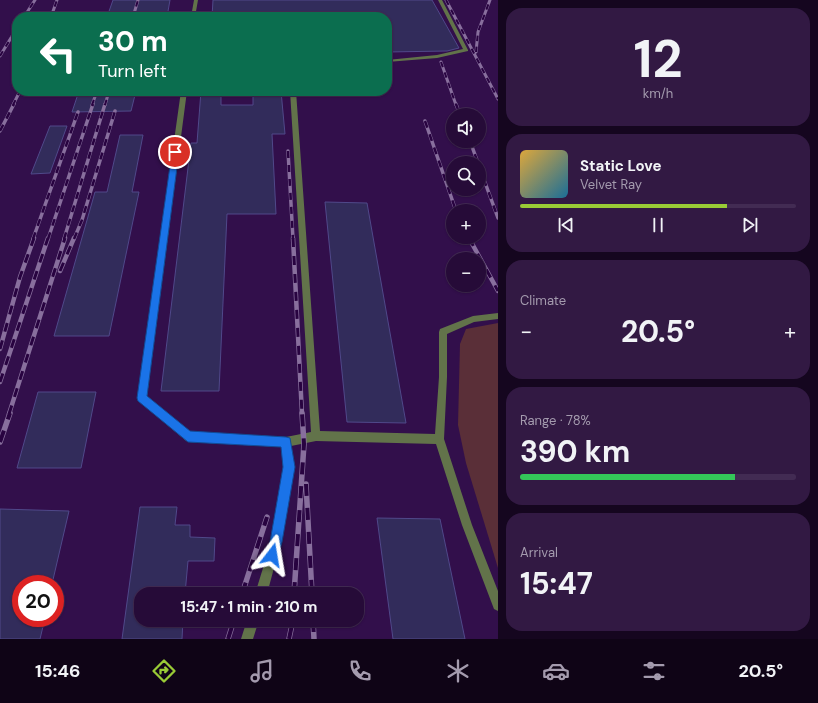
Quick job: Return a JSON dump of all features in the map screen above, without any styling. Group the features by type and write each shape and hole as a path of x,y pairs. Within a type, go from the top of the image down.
{"lane":[{"path":"194,12 196,0"},
{"path":"392,61 444,56 466,50 440,0"},
{"path":"183,96 142,398 188,436 286,442 316,436 440,439"},
{"path":"293,96 316,436"},
{"path":"498,316 473,319 443,332 443,378 440,439 467,525 498,605"},
{"path":"263,587 276,542 288,475 289,467 286,442"},
{"path":"247,639 251,627"}],"shaded area":[{"path":"498,323 498,568 466,463 458,425 460,344 466,329"}],"building":[{"path":"113,0 170,0 168,12 109,12"},
{"path":"213,0 432,0 459,48 447,51 392,52 392,12 212,12"},
{"path":"77,96 135,96 131,111 72,112"},
{"path":"201,96 221,96 221,105 253,105 253,96 281,96 285,134 272,134 276,214 227,214 219,391 161,391 191,143 197,143"},
{"path":"50,126 67,126 50,173 31,174"},
{"path":"120,135 143,135 132,192 139,192 109,336 54,336 95,192 107,192"},
{"path":"325,202 367,203 406,423 347,422"},
{"path":"38,392 96,392 81,468 17,468"},
{"path":"140,507 177,507 175,525 190,525 190,537 215,538 214,561 188,561 186,587 134,587 134,627 183,627 182,639 122,639"},
{"path":"0,509 69,511 54,575 12,575 12,627 43,627 40,639 0,639"},
{"path":"377,518 440,519 465,639 393,639"}],"railway":[{"path":"27,12 35,0"},
{"path":"53,12 57,0"},
{"path":"134,12 138,0"},
{"path":"446,0 498,99"},
{"path":"476,52 478,32 490,0"},
{"path":"0,56 12,36"},
{"path":"441,62 456,105"},
{"path":"13,105 18,96"},
{"path":"92,105 95,96"},
{"path":"105,105 108,96"},
{"path":"0,131 14,104"},
{"path":"48,239 93,104"},
{"path":"64,239 105,104"},
{"path":"456,104 457,108"},
{"path":"74,239 82,220 115,111"},
{"path":"33,239 78,112"},
{"path":"425,121 454,204"},
{"path":"473,148 475,156"},
{"path":"288,151 293,239"},
{"path":"486,185 498,218"},
{"path":"0,349 20,277 34,238"},
{"path":"0,382 48,238"},
{"path":"9,414 65,238"},
{"path":"60,271 74,238"},
{"path":"293,238 302,414"},
{"path":"472,244 498,291"},
{"path":"0,442 10,413"},
{"path":"294,587 304,444 302,413"},
{"path":"306,484 312,587"},
{"path":"244,587 267,517"},
{"path":"228,639 232,627"},
{"path":"289,639 292,627"},
{"path":"313,627 314,639"}],"route":[{"path":"175,152 142,398 188,436 286,442 289,467 276,542 272,555"}]}
